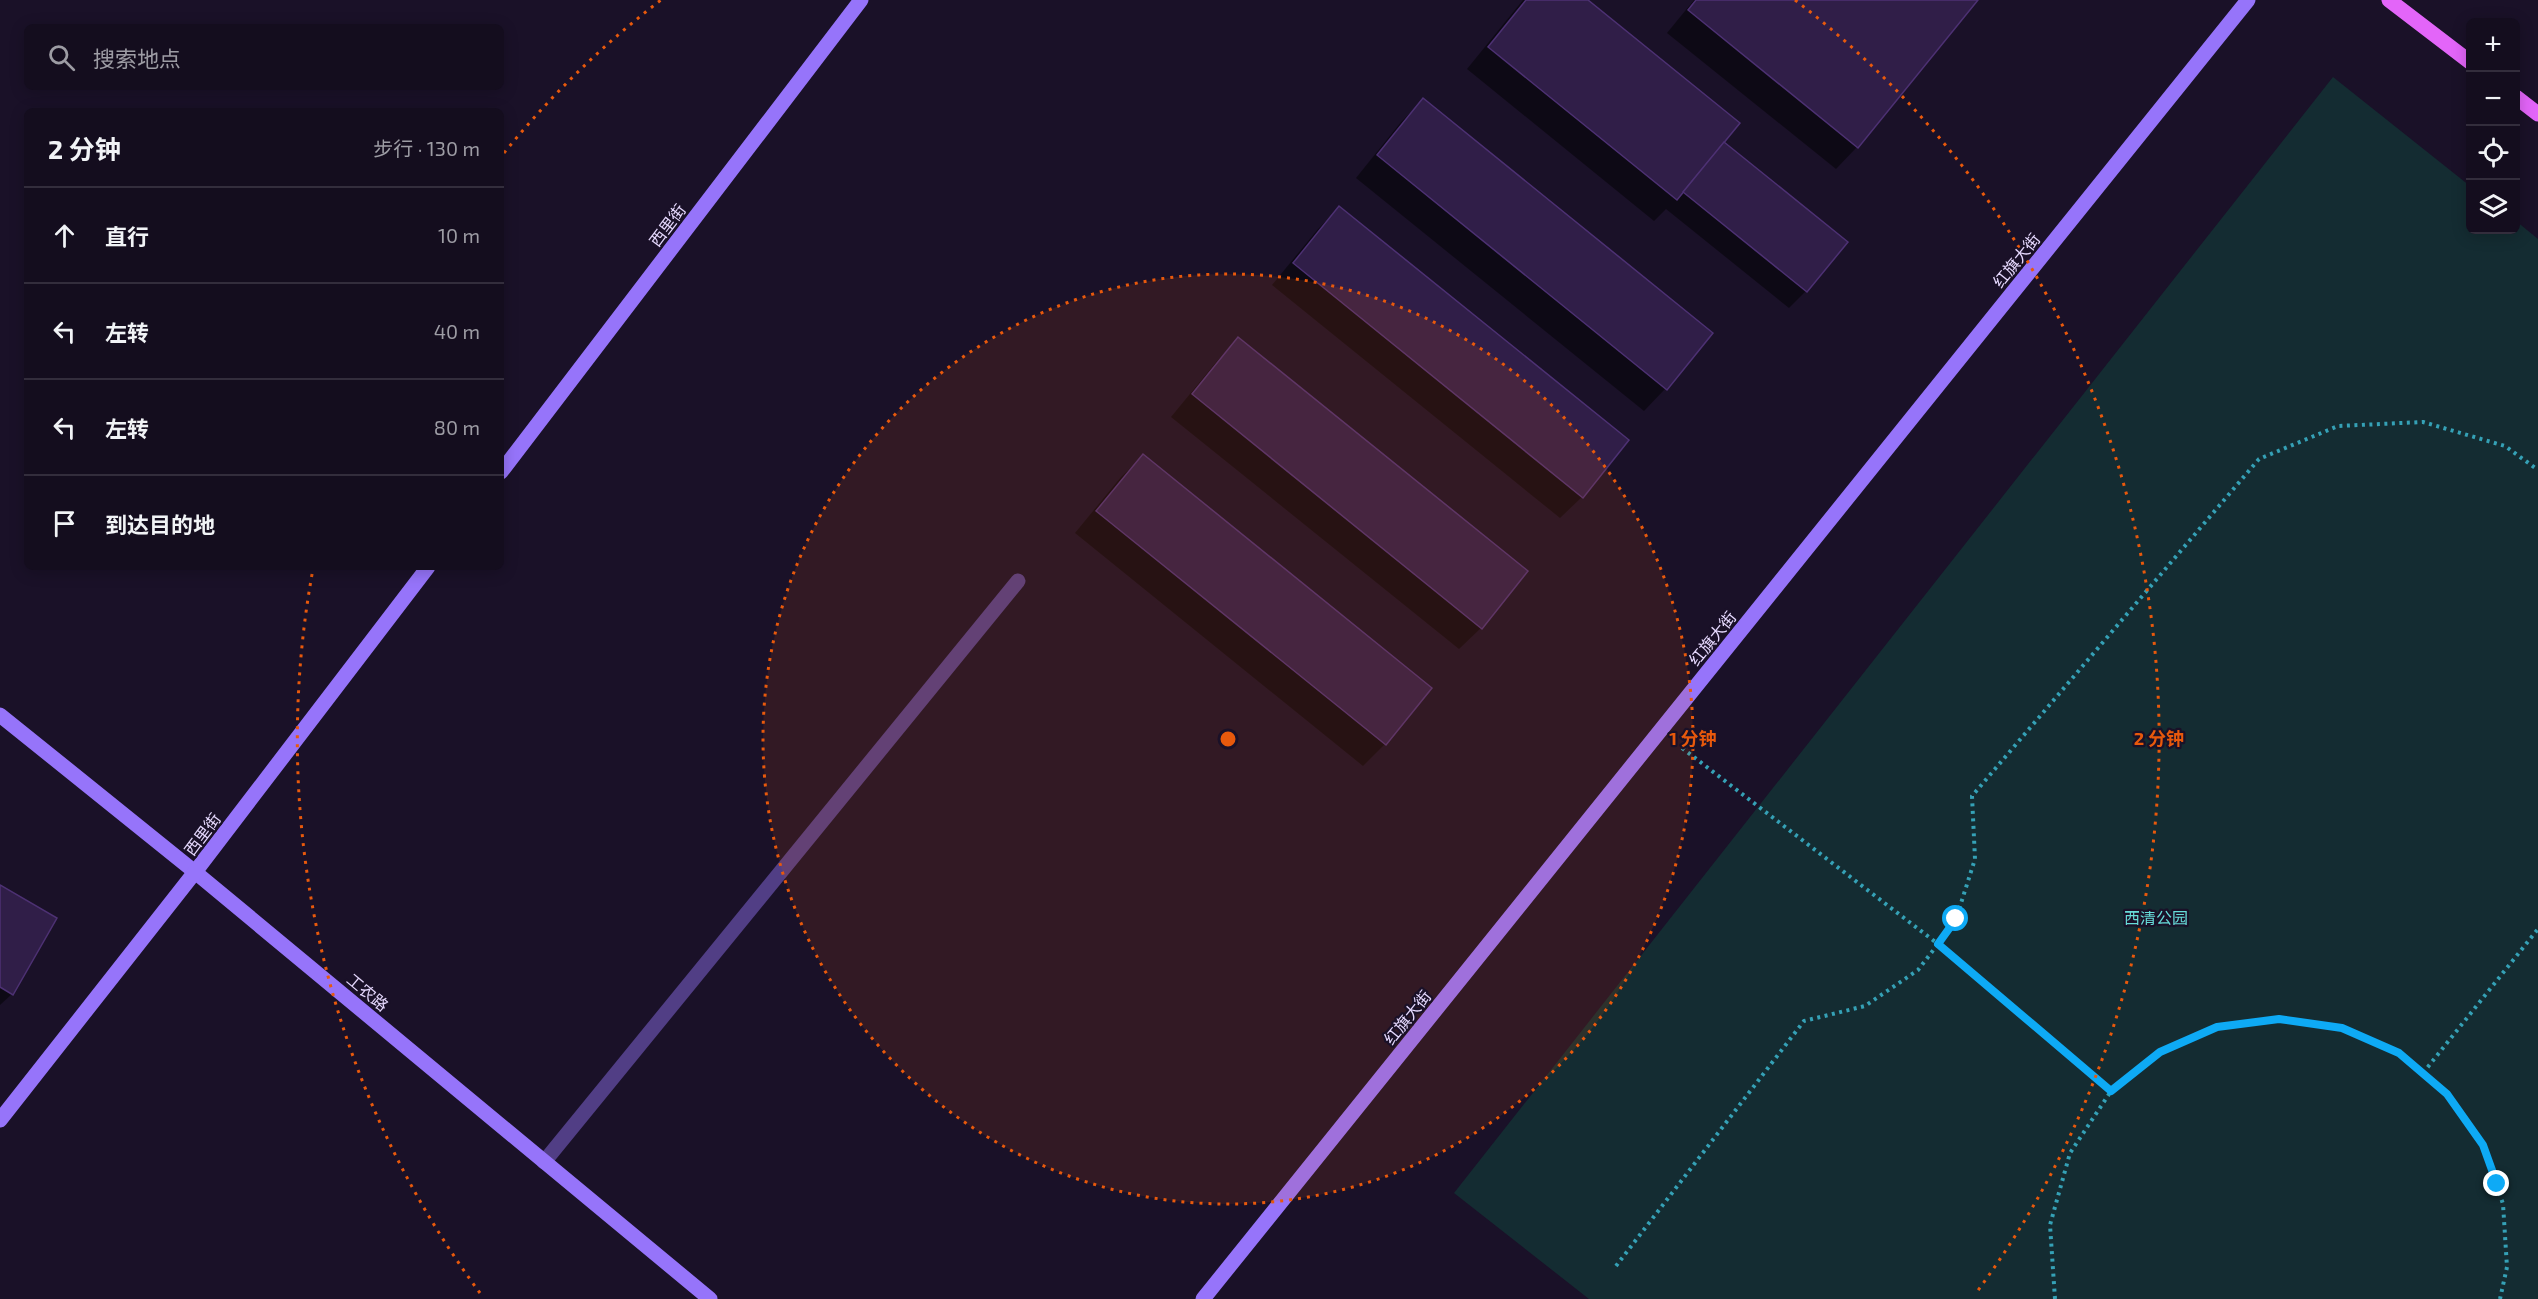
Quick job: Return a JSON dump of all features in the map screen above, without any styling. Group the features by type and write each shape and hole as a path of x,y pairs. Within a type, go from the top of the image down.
{"main road":[{"path":"2389,0 2466,59"},
{"path":"2520,100 2538,114"}],"street":[{"name":"西里街","path":"504,468 861,0"},
{"name":"红旗大街","path":"1203,1299 2248,0"},
{"name":"西里街","path":"0,1120 195,872 426,570"},
{"path":"544,1162 1018,581"},
{"name":"工农路","path":"0,715 195,872 710,1299"}],"path":[{"path":"1616,1266 1804,1021 1865,1006 1918,970 1956,919 1975,859 1972,796 2259,459 2338,426 2423,422 2505,447 2538,470"},
{"path":"1659,732 1938,944 2111,1091"},
{"path":"2423,1073 2538,929"},
{"path":"2055,1299 2050,1225 2070,1153 2111,1091 2160,1052 2217,1027 2279,1019 2342,1028 2399,1053 2447,1094 2483,1145 2504,1204 2507,1267 2500,1299"}],"green space":[{"name":"西清公园","path":"2333,77 2466,183 2466,234 2520,234 2520,224 2538,239 2538,1299 1589,1299 1454,1193"}],"building":[{"path":"1526,0 1588,0 1740,123 1677,200 1488,47"},
{"path":"1696,0 1978,0 1858,148 1688,10"},
{"path":"1423,98 1713,333 1667,390 1377,155"},
{"path":"1724,142 1848,242 1807,292 1683,192"},
{"path":"1339,206 1629,440 1583,498 1293,263"},
{"path":"1238,337 1528,571 1482,629 1192,394"},
{"path":"1143,454 1432,688 1386,745 1096,511"},
{"path":"0,885 57,918 13,995 0,987"}],"route":[{"path":"1956,919 1938,944 2111,1091 2160,1052 2217,1027 2279,1019 2342,1028 2399,1053 2447,1094 2483,1145 2497,1184"}]}
